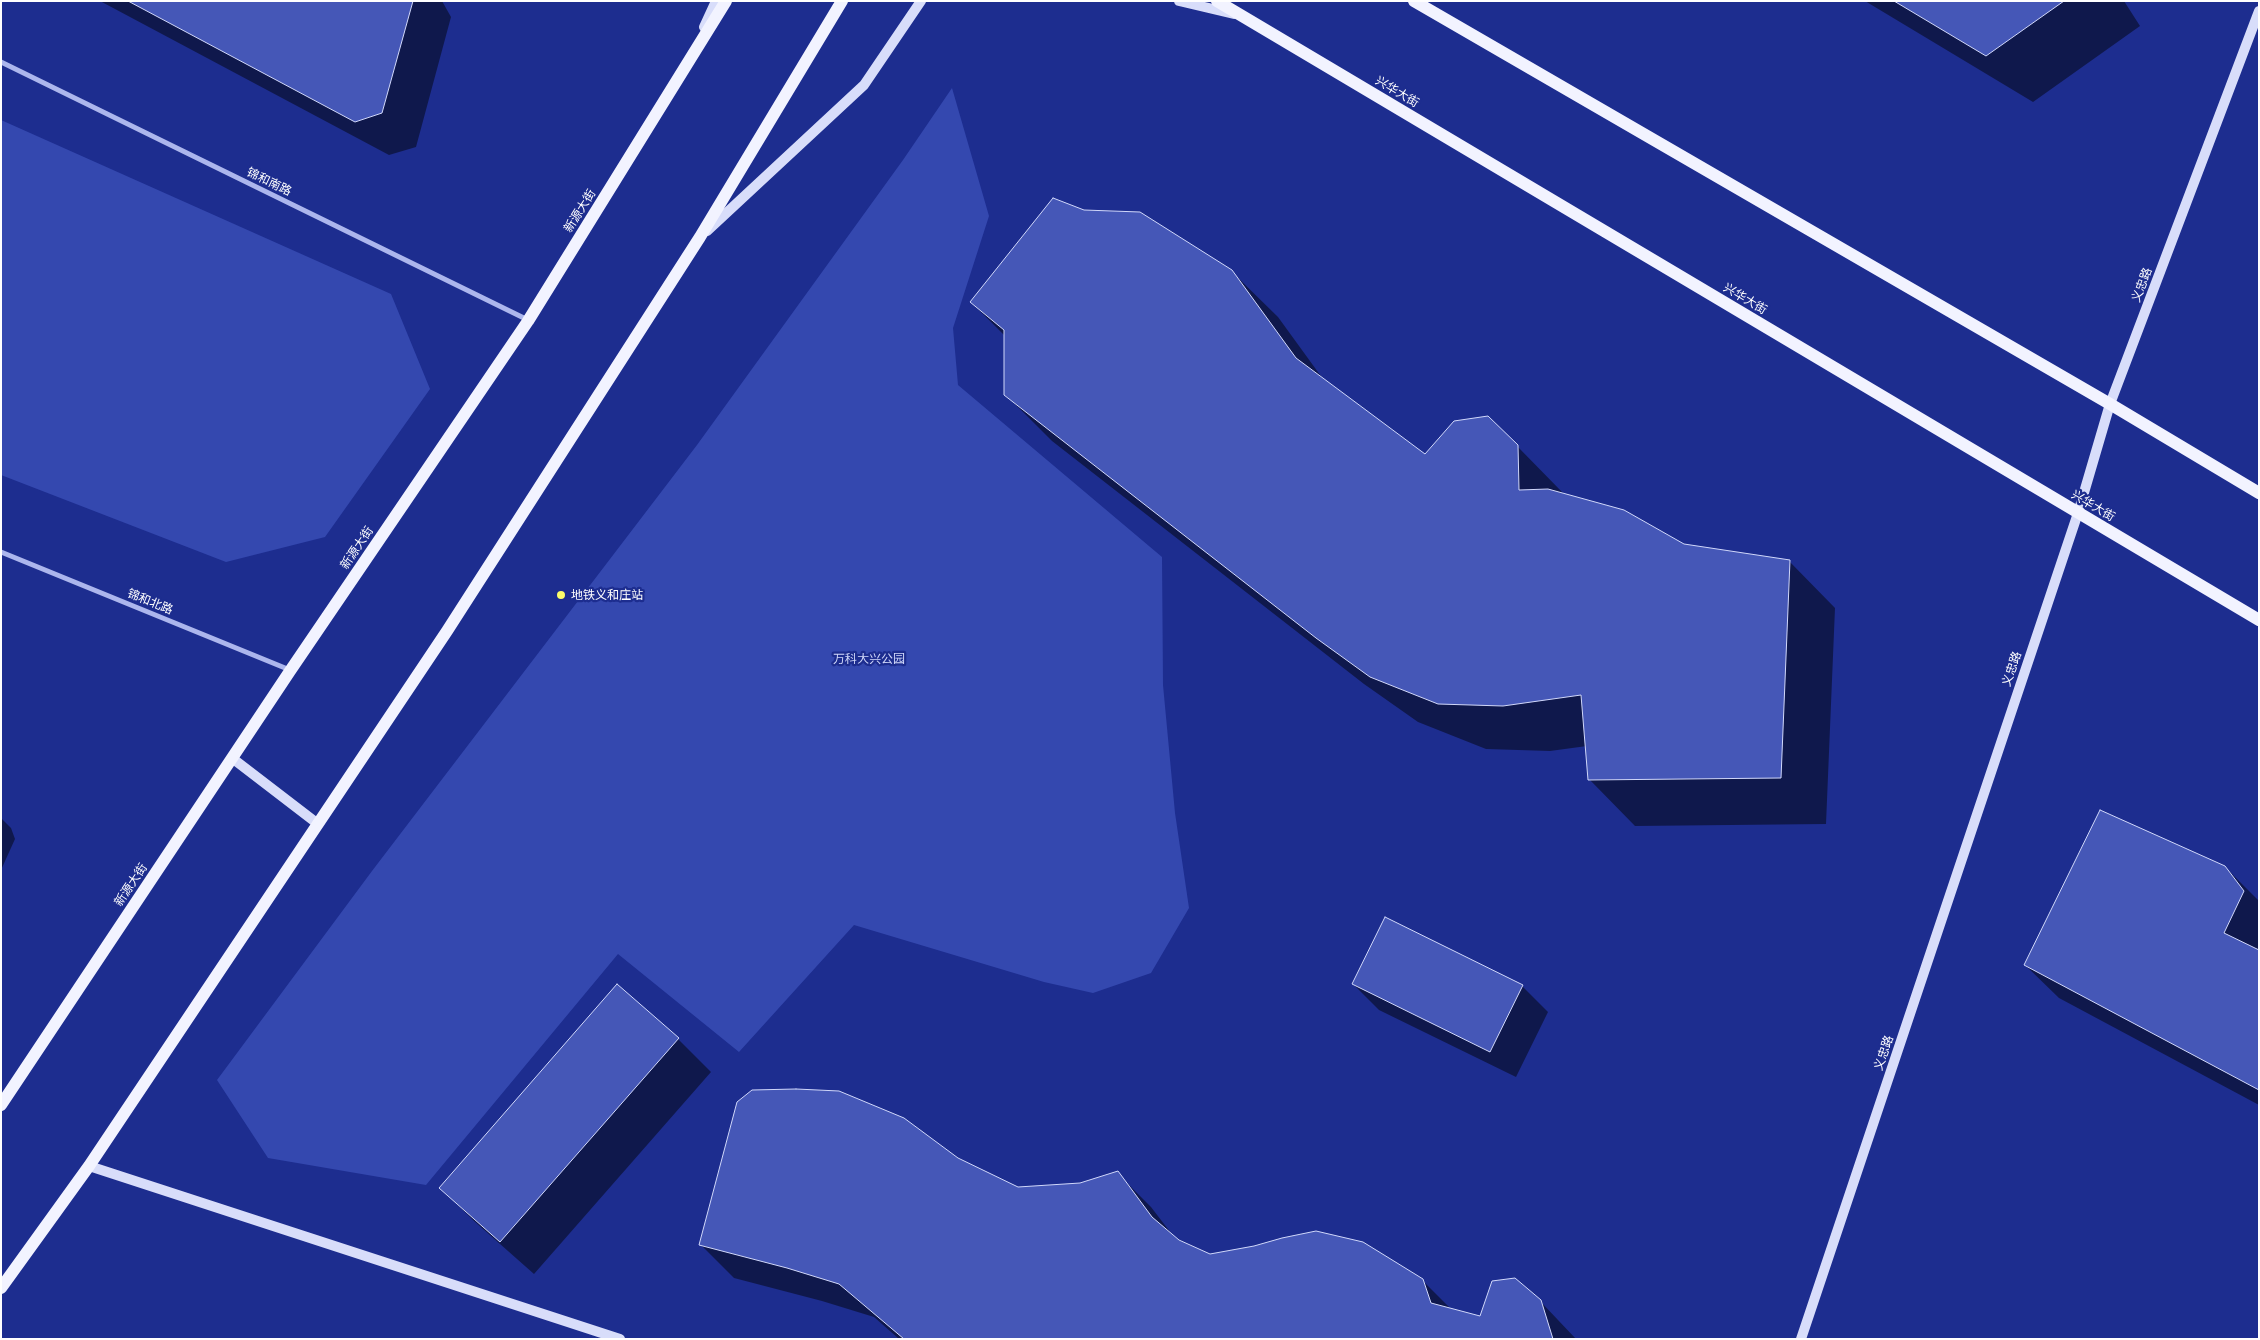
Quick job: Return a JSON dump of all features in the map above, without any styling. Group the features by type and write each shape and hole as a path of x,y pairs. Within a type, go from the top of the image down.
{"main road":[{"name":"新源大街","path":"1,1105 290,670 528,321 726,1"},
{"path":"1,1288 89,1166 447,631 700,237 842,1"},
{"name":"兴华大街","path":"1218,1 2259,620"},
{"path":"1414,1 2110,404 2259,493"}],"street":[{"path":"683,71 716,1"},
{"path":"700,237 864,85 921,1"},
{"path":"1179,1 1242,16"},
{"name":"义忠路","path":"1801,1339 2078,513 2110,404 2259,12"},
{"name":"锦和南路","path":"1,62 528,321"},
{"name":"锦和北路","path":"1,552 290,670"},
{"path":"232,758 318,824"},
{"path":"89,1166 620,1339"}],"green space":[{"name":"万科大兴公园","path":"952,88 989,216 953,328 958,385 1162,557 1163,685 1175,813 1189,908 1151,973 1093,993 1044,982 854,925 739,1052 618,954 426,1185 268,1158 217,1080 372,871 697,445 903,160"},
{"path":"1,120 391,294 430,389 325,537 226,562 1,475"}],"building":[{"path":"128,1 413,1 382,113 355,122"},
{"path":"1894,1 2064,1 1986,56"},
{"path":"1053,198 1084,210 1140,212 1232,270 1296,358 1425,454 1454,421 1488,416 1518,445 1519,490 1548,489 1624,510 1684,544 1790,560 1781,778 1588,780 1581,695 1503,706 1438,704 1370,677 1316,638 1004,395 1004,330 970,302"},
{"path":"2100,810 2225,866 2244,891 2224,933 2259,950 2259,1090 2024,965"},
{"path":"1385,917 1523,985 1490,1052 1352,984"},
{"path":"617,984 679,1038 500,1242 439,1188"},
{"path":"796,1089 839,1091 904,1118 958,1158 1018,1187 1080,1183 1118,1171 1152,1217 1179,1240 1210,1254 1254,1246 1316,1231 1363,1242 1423,1279 1431,1303 1480,1316 1492,1281 1515,1278 1541,1300 1553,1339 904,1339 839,1284 699,1245 737,1102 752,1090"}],"place":[{"name":"地铁义和庄站","path":"561,595"}]}
